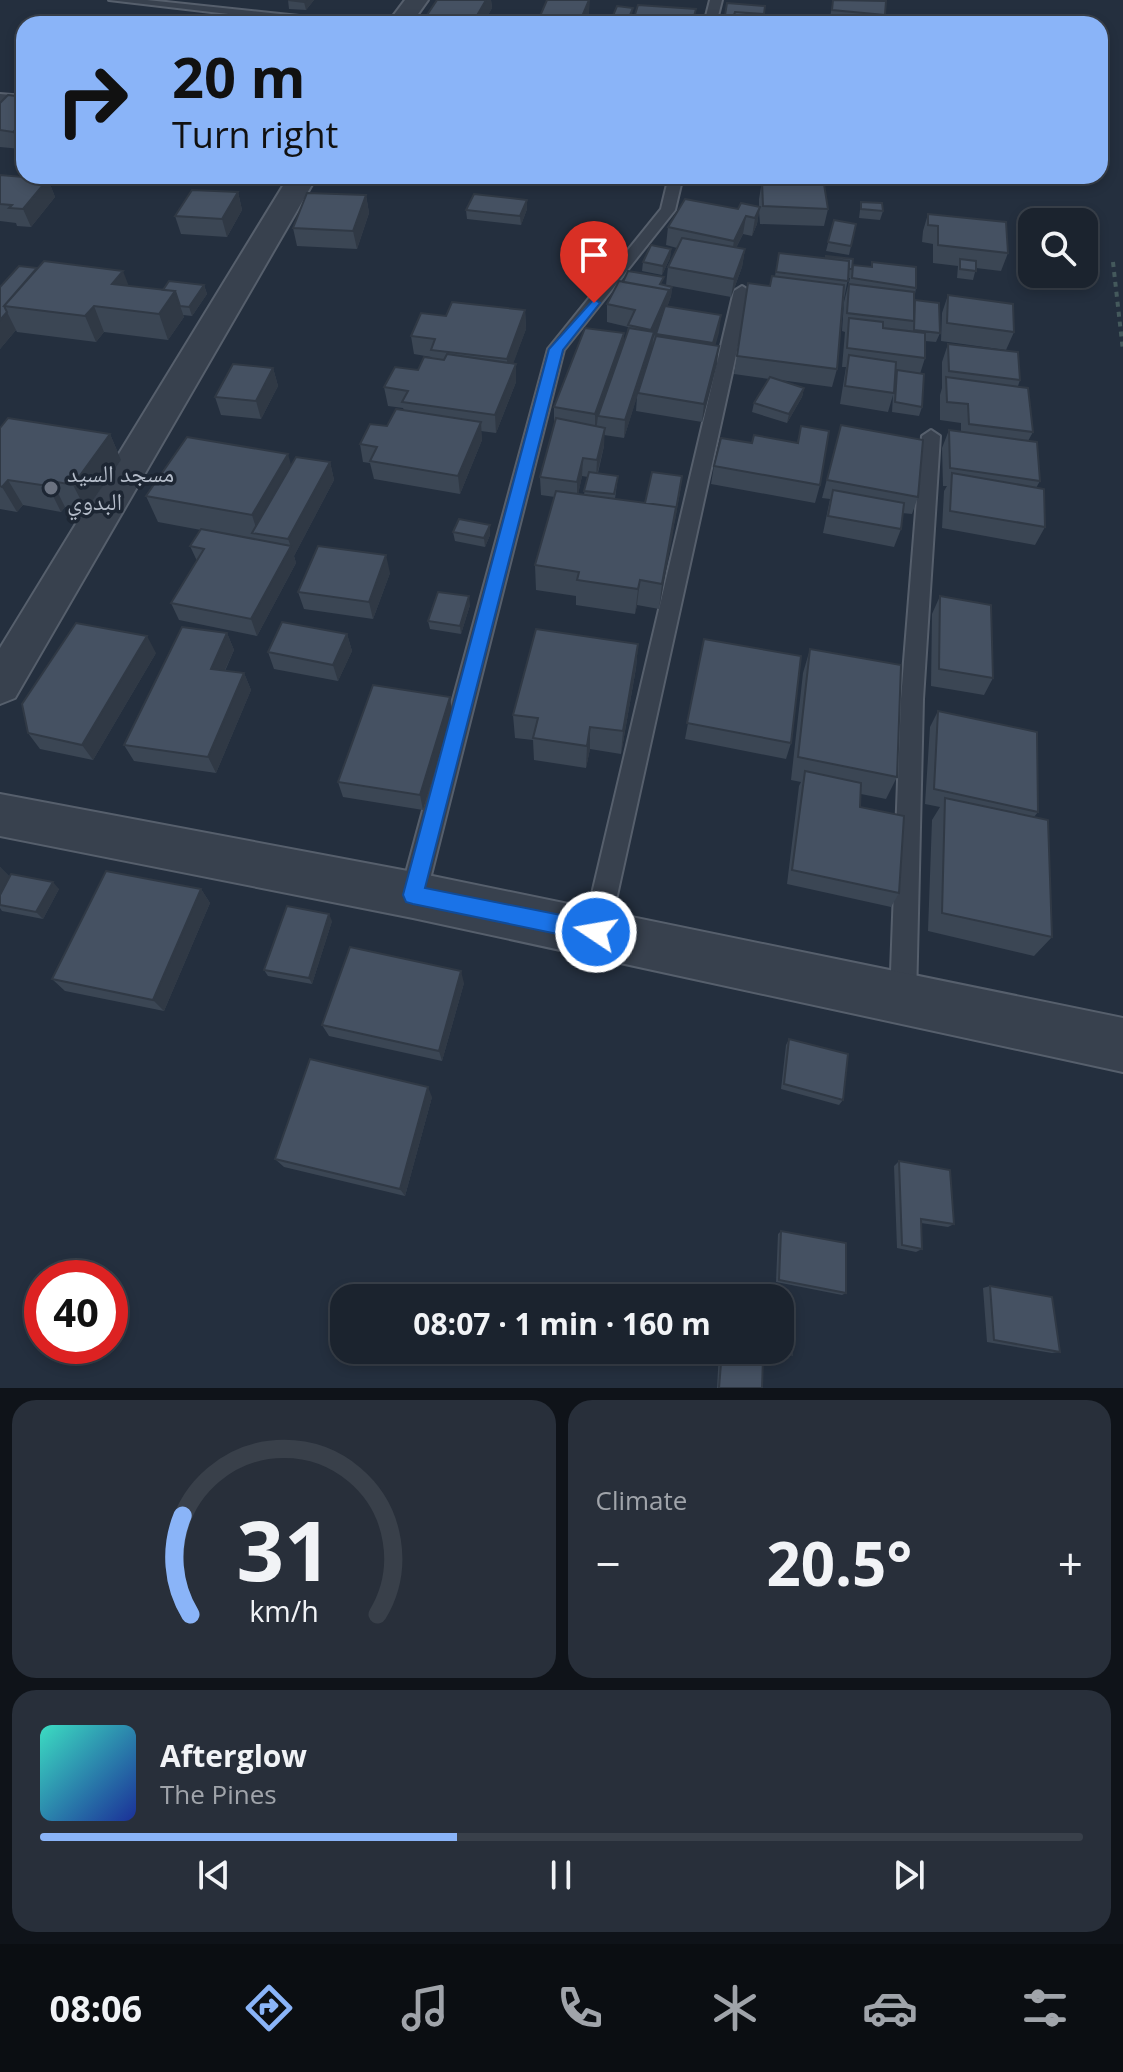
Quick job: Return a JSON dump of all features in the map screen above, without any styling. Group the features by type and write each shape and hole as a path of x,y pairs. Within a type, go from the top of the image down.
{"street":[{"path":"0,686 298,184"},
{"path":"0,815 596,932 1123,1045"}],"lane":[{"path":"115,0 270,16"},
{"path":"413,895 556,349 668,210 674,184"},
{"path":"596,932 742,291"},
{"path":"903,999 912,699 931,436"}],"path":[{"path":"1113,262 1123,351"}],"building":[{"path":"437,0 486,0 477,16 427,15"},
{"path":"547,0 589,0 582,16 540,16"},
{"path":"833,0 886,1 885,15 832,10"},
{"path":"727,3 765,6 764,14 735,12 734,15 725,15"},
{"path":"638,5 696,9 694,16 635,16"},
{"path":"617,6 633,8 630,16 613,16"},
{"path":"735,12 781,16 734,16"},
{"path":"8,95 16,96 16,129 13,132 0,130 0,103"},
{"path":"0,175 16,176 16,184 44,184 23,209 0,204"},
{"path":"762,184 824,184 828,209 763,206"},
{"path":"192,190 238,192 222,219 175,216"},
{"path":"307,193 366,195 353,231 293,228"},
{"path":"474,194 527,200 520,216 466,210"},
{"path":"685,199 738,209 741,203 760,207 755,218 746,216 734,241 668,227"},
{"path":"861,202 882,203 883,211 861,209"},
{"path":"928,214 1006,222 1008,253 938,245 938,226 928,225"},
{"path":"834,220 856,224 851,246 828,242"},
{"path":"682,238 745,249 734,279 668,267"},
{"path":"651,245 671,249 663,266 643,262"},
{"path":"779,253 849,261 848,281 776,272"},
{"path":"826,256 853,259 852,269 849,269 849,261"},
{"path":"960,259 976,261 976,271 960,269"},
{"path":"44,261 123,271 112,284 175,291 159,314 94,306 85,316 4,306"},
{"path":"872,262 916,267 916,288 852,278 853,265 872,267"},
{"path":"19,266 37,268 4,306 7,312 0,320 0,287"},
{"path":"628,271 664,277 660,284 672,287 668,296 669,290 623,282"},
{"path":"772,276 844,285 837,369 737,356 748,283 770,286"},
{"path":"169,281 204,285 189,307 180,306 175,291 163,290"},
{"path":"619,281 669,290 651,330 628,325 635,310 607,304"},
{"path":"849,284 914,292 914,321 847,313"},
{"path":"948,295 1013,304 1014,332 947,323"},
{"path":"915,300 939,303 940,333 914,330"},
{"path":"452,302 525,310 507,359 431,350 435,339 411,336 421,313 446,316"},
{"path":"665,306 721,315 713,343 656,334"},
{"path":"849,318 883,322 883,328 925,333 925,358 847,348"},
{"path":"585,328 624,333 595,414 554,407"},
{"path":"629,328 654,332 625,420 598,416"},
{"path":"656,336 719,346 704,404 638,393"},
{"path":"948,344 1018,352 1020,380 949,371"},
{"path":"447,354 516,364 495,415 402,402 408,391 384,387 395,367 418,370 424,357 444,360"},
{"path":"849,355 896,362 894,393 845,386"},
{"path":"233,364 273,368 256,401 215,397"},
{"path":"897,370 924,374 922,407 895,402"},
{"path":"770,377 804,388 789,414 754,403"},
{"path":"946,377 1028,388 1033,432 969,424 968,404 947,402"},
{"path":"396,409 481,422 458,476 370,461 377,447 360,444 370,424 387,426"},
{"path":"8,418 110,434 73,485 52,481 48,486 8,480 2,487 0,428"},
{"path":"556,418 605,428 597,460 583,458 577,482 540,477"},
{"path":"841,425 923,440 918,497 827,480"},
{"path":"801,426 829,431 820,485 714,466 721,438 752,443 754,435 798,443"},
{"path":"949,430 1037,442 1040,481 950,468"},
{"path":"187,437 288,454 252,515 146,496"},
{"path":"296,457 330,462 288,539 252,533"},
{"path":"589,472 618,476 614,494 584,491"},
{"path":"652,472 682,476 674,521 676,507 645,503"},
{"path":"952,473 1044,489 1045,527 950,511"},
{"path":"833,490 904,503 901,529 828,516"},
{"path":"556,491 676,507 662,584 640,580 638,589 577,580 579,572 535,565"},
{"path":"459,519 490,525 484,538 453,532"},
{"path":"201,529 291,546 251,619 171,603 204,549 190,546"},
{"path":"318,546 386,555 369,602 298,592"},
{"path":"438,592 469,596 460,626 428,621"},
{"path":"940,596 991,605 993,678 939,669"},
{"path":"282,622 347,634 333,665 268,652"},
{"path":"76,623 147,636 82,745 28,733 22,704"},
{"path":"182,627 227,633 211,669 244,673 208,757 124,745"},
{"path":"536,629 638,644 623,731 590,727 587,746 533,738 538,718 513,715"},
{"path":"704,639 801,656 791,743 687,723"},
{"path":"810,649 901,665 897,777 798,757"},
{"path":"373,685 450,697 420,795 338,782"},
{"path":"938,711 1037,732 1038,812 934,789"},
{"path":"805,771 861,783 860,807 904,816 899,893 792,870"},
{"path":"945,798 1048,820 1052,937 942,913"},
{"path":"106,871 201,889 153,1000 52,979"},
{"path":"11,874 53,882 36,912 0,905 0,895"},
{"path":"287,906 329,914 309,978 264,970"},
{"path":"350,947 461,971 439,1051 322,1025"},
{"path":"789,1039 848,1054 843,1100 784,1084"},
{"path":"310,1059 428,1087 400,1189 275,1159"},
{"path":"899,1161 950,1170 954,1224 921,1219 922,1249 902,1245"},
{"path":"781,1231 846,1243 846,1293 779,1280"},
{"path":"990,1286 1052,1297 1060,1352 994,1340"},
{"path":"721,1364 763,1364 762,1388 719,1388"}],"place":[{"name":"مسجد السيد البدوي","path":"51,488"}],"route":[{"path":"594,303 556,349 413,895 596,932"}]}
